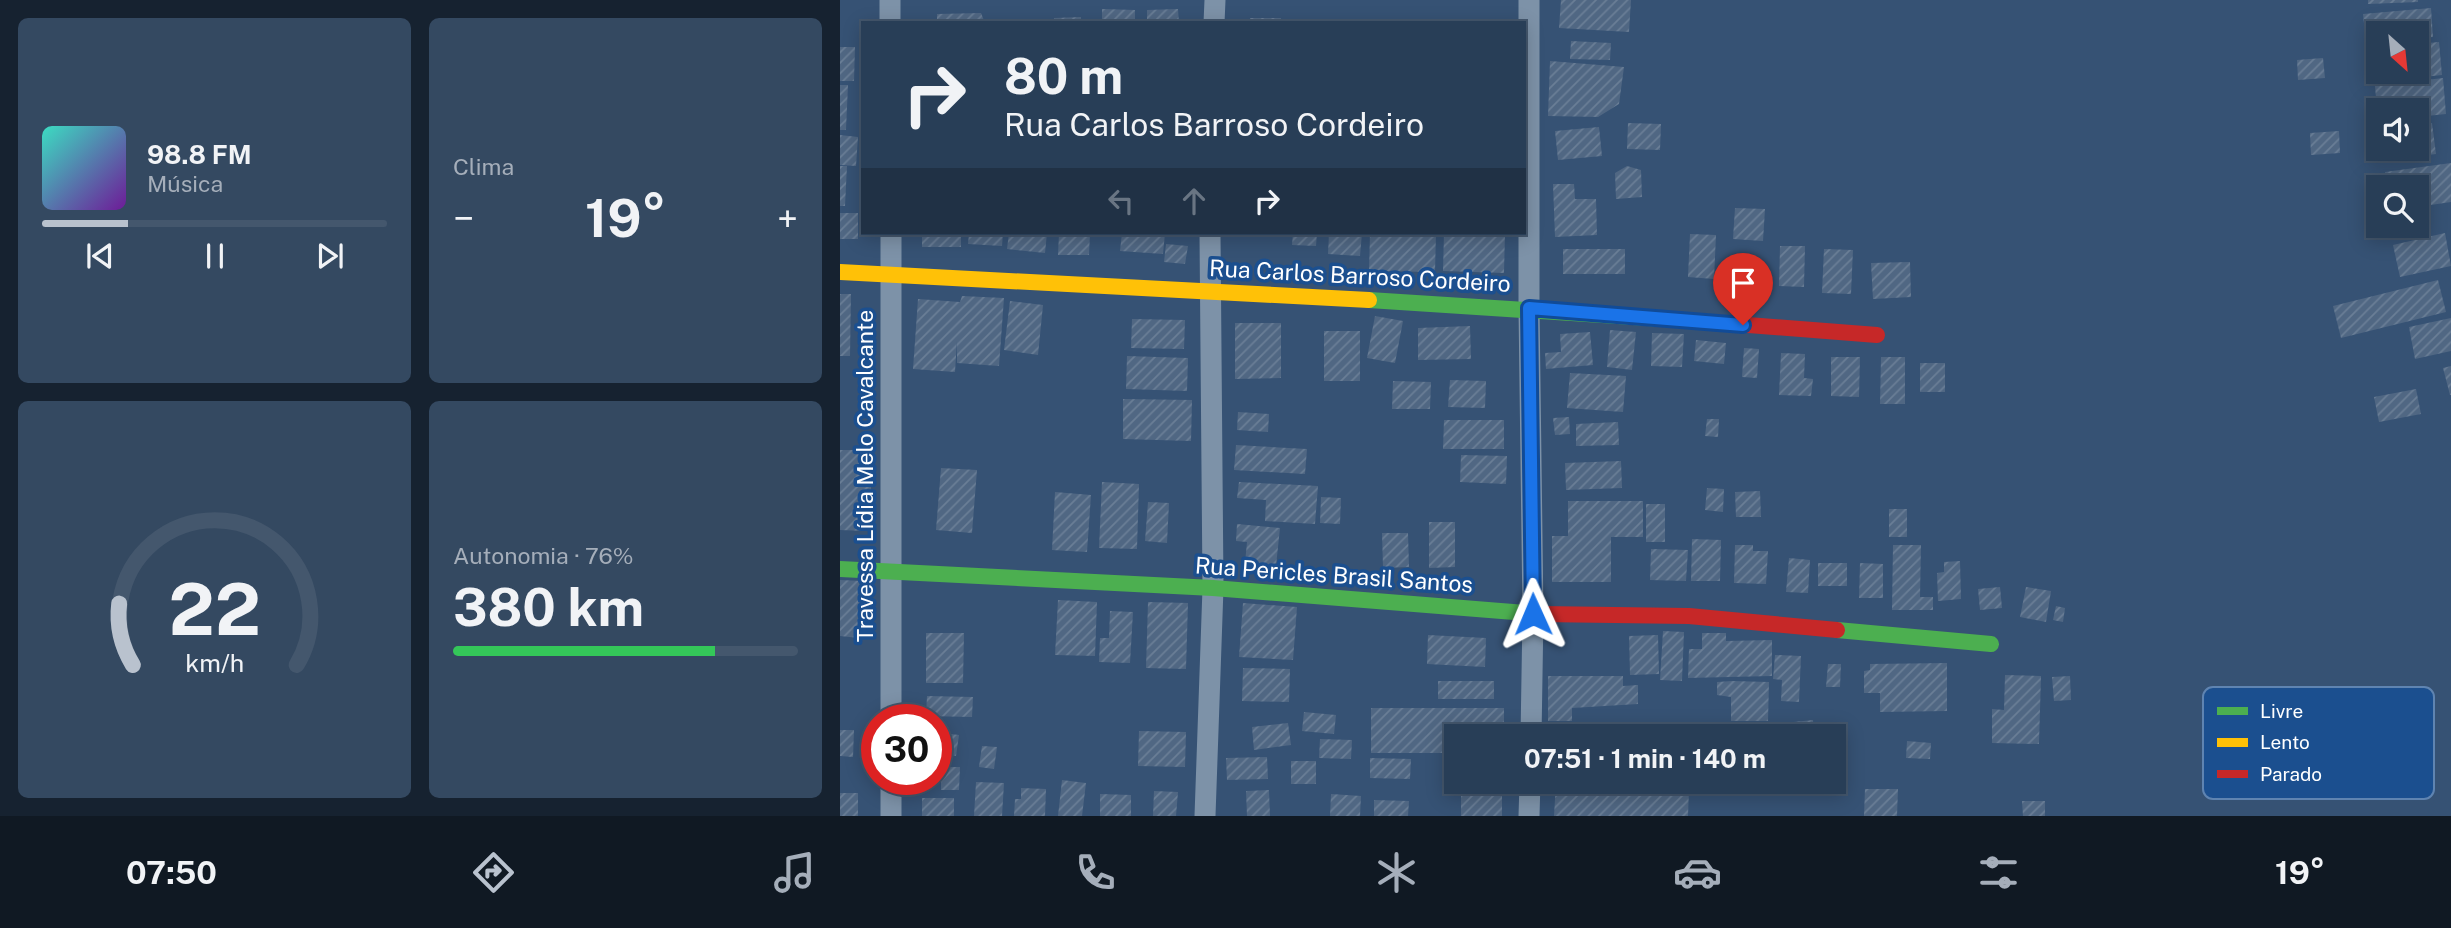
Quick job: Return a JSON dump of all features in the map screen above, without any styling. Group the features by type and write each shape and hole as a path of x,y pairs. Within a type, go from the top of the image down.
{"street":[{"path":"890,0 890,21"},
{"path":"1214,21 1215,0"},
{"path":"1528,0 1533,614 1531,724"},
{"name":"Travessa Lídia Melo Cavalcante","path":"891,235 891,704"},
{"path":"1205,816 1213,588 1210,235"},
{"name":"Rua Carlos Barroso Cordeiro","path":"840,272 1529,308 1877,335"},
{"name":"Rua Pericles Brasil Santos","path":"840,569 1213,588 1533,614 1689,616 1991,645"},
{"path":"1529,816 1530,794"},
{"path":"891,795 891,816"}],"building":[{"path":"1561,0 1631,0 1629,32 1559,28"},
{"path":"2368,0 2418,0 2418,2 2368,4"},
{"path":"2431,8 2433,37 2429,37 2429,21 2366,21 2366,43 2363,14"},
{"path":"1102,9 1135,10 1135,21 1102,21"},
{"path":"1178,9 1179,21 1147,21 1147,10"},
{"path":"981,13 984,21 937,21 937,14"},
{"path":"1081,17 1081,21 1054,21 1054,18"},
{"path":"1250,18 1281,18 1281,21 1250,21"},
{"path":"1571,41 1611,43 1610,60 1570,59"},
{"path":"2439,42 2442,75 2429,76 2429,43"},
{"path":"840,47 855,47 854,81 840,81"},
{"path":"2323,58 2325,78 2298,80 2297,60"},
{"path":"1550,61 1624,67 1619,104 1598,117 1548,116"},
{"path":"2443,78 2446,114 2429,116 2429,98 2376,98 2375,86 2429,84 2429,80"},
{"path":"840,85 848,85 846,130 840,130"},
{"path":"1628,123 1661,124 1660,150 1627,149"},
{"path":"2429,123 2432,123 2436,154 2429,155"},
{"path":"1599,127 1602,156 1558,160 1555,131"},
{"path":"2339,131 2340,153 2311,155 2310,133"},
{"path":"840,135 858,137 856,166 840,165"},
{"path":"2451,163 2451,202 2429,205 2429,175 2385,175 2385,172"},
{"path":"840,166 847,166 845,206 840,206"},
{"path":"1627,166 1641,170 1642,197 1616,199 1615,173"},
{"path":"1553,184 1574,184 1575,199 1596,199 1597,235 1555,237"},
{"path":"1735,208 1765,209 1763,241 1733,239"},
{"path":"840,213 858,213 858,239 840,239"},
{"path":"2445,233 2451,266 2400,277 2393,245"},
{"path":"1690,234 1716,235 1714,279 1688,277"},
{"path":"922,235 961,235 961,247 922,247"},
{"path":"969,235 1003,235 1002,246 968,244"},
{"path":"1009,235 1047,235 1045,253 1007,249"},
{"path":"1059,235 1090,235 1089,255 1058,255"},
{"path":"1122,235 1165,235 1163,254 1120,251"},
{"path":"1293,235 1317,235 1316,246 1292,245"},
{"path":"1329,235 1362,235 1360,256 1328,254"},
{"path":"1370,235 1436,235 1435,272 1369,271"},
{"path":"1444,235 1505,235 1504,273 1443,271"},
{"path":"1166,244 1188,246 1185,264 1164,262"},
{"path":"1780,246 1805,246 1804,287 1779,286"},
{"path":"1563,249 1625,249 1625,274 1563,274"},
{"path":"1824,249 1853,250 1851,294 1822,293"},
{"path":"1910,262 1911,297 1873,299 1871,263"},
{"path":"2438,280 2446,312 2341,338 2333,306"},
{"path":"840,294 851,294 850,356 840,356"},
{"path":"962,296 1004,298 999,366 957,363 957,341 955,372 913,369 918,299 960,302"},
{"path":"1010,301 1043,305 1038,355 1004,350"},
{"path":"1375,316 1403,321 1395,363 1367,358"},
{"path":"2451,318 2451,351 2415,359 2409,327"},
{"path":"1132,319 1185,320 1184,349 1131,348"},
{"path":"1235,323 1281,323 1281,378 1235,379"},
{"path":"1470,326 1471,359 1418,360 1418,328"},
{"path":"1610,330 1636,332 1632,370 1607,367"},
{"path":"1324,331 1360,331 1360,381 1324,381"},
{"path":"1590,332 1593,365 1546,369 1545,353 1561,352 1560,334"},
{"path":"1652,333 1684,334 1682,367 1651,366"},
{"path":"1696,340 1726,343 1724,364 1694,361"},
{"path":"1744,348 1759,349 1757,378 1742,377"},
{"path":"1781,353 1805,354 1804,378 1813,379 1811,396 1779,395"},
{"path":"1127,356 1188,358 1187,391 1126,389"},
{"path":"1831,357 1860,357 1859,397 1831,396"},
{"path":"1881,357 1905,357 1905,404 1880,404"},
{"path":"1920,363 1945,363 1945,392 1920,392"},
{"path":"2451,366 2451,395 2450,395 2443,368"},
{"path":"1570,373 1626,376 1623,412 1567,408"},
{"path":"1450,380 1486,381 1485,408 1448,407"},
{"path":"1393,381 1431,382 1430,409 1392,409"},
{"path":"2416,389 2421,414 2379,422 2374,397"},
{"path":"1123,399 1192,400 1191,441 1123,439"},
{"path":"1238,412 1269,414 1268,432 1237,430"},
{"path":"1569,417 1570,434 1555,435 1553,418"},
{"path":"1707,419 1719,419 1718,437 1705,436"},
{"path":"1444,420 1504,420 1504,449 1443,449"},
{"path":"1618,422 1619,445 1576,446 1576,424"},
{"path":"1236,445 1307,449 1305,474 1234,470"},
{"path":"840,450 871,450 871,490 867,489 864,531 840,530"},
{"path":"1461,455 1507,456 1506,484 1460,482"},
{"path":"1621,461 1622,488 1566,490 1565,463"},
{"path":"941,468 977,470 972,533 936,530"},
{"path":"1102,482 1139,484 1137,549 1099,548"},
{"path":"1239,482 1318,486 1315,524 1265,521 1266,500 1237,498"},
{"path":"1707,488 1724,489 1723,512 1705,510"},
{"path":"1760,491 1761,517 1736,517 1735,492"},
{"path":"1055,492 1091,495 1087,552 1052,550"},
{"path":"1321,497 1341,498 1340,524 1320,523"},
{"path":"1568,501 1643,501 1643,537 1611,537 1611,582 1552,582 1552,536 1568,536"},
{"path":"1148,502 1169,503 1167,543 1145,541"},
{"path":"1646,504 1665,504 1665,542 1646,542"},
{"path":"1889,509 1907,509 1907,537 1889,537"},
{"path":"1429,522 1455,522 1455,567 1429,568"},
{"path":"1237,524 1280,528 1276,566 1245,563 1247,542 1236,541"},
{"path":"1382,533 1408,533 1409,567 1383,568"},
{"path":"1692,539 1721,540 1720,581 1691,581"},
{"path":"1735,545 1753,545 1753,551 1768,551 1766,584 1734,583"},
{"path":"1893,545 1921,545 1920,597 1933,597 1933,610 1892,610"},
{"path":"1651,549 1688,550 1686,581 1650,580"},
{"path":"1789,558 1810,560 1808,593 1786,592"},
{"path":"1960,561 1961,599 1938,601 1937,573 1944,572 1944,562"},
{"path":"1818,563 1847,563 1847,586 1818,586"},
{"path":"1860,563 1883,564 1883,598 1859,598"},
{"path":"840,580 863,581 859,638 840,636"},
{"path":"2000,587 2002,608 1980,610 1978,589"},
{"path":"2026,587 2051,591 2046,622 2020,617"},
{"path":"1058,600 1097,602 1095,656 1055,655"},
{"path":"1148,602 1188,603 1186,669 1146,668"},
{"path":"1243,603 1297,607 1293,660 1239,657"},
{"path":"2056,606 2065,608 2063,622 2053,620"},
{"path":"1110,611 1133,612 1130,663 1099,662 1100,638 1109,638"},
{"path":"1663,631 1684,632 1682,681 1660,680"},
{"path":"926,633 964,633 963,683 926,683"},
{"path":"1702,633 1726,633 1726,641 1772,640 1772,676 1688,678 1689,649 1702,649"},
{"path":"1428,635 1486,638 1485,667 1427,664"},
{"path":"1658,635 1659,674 1630,675 1629,636"},
{"path":"1775,655 1801,656 1799,702 1781,701 1782,680 1773,679"},
{"path":"1947,663 1947,711 1880,712 1880,693 1864,693 1864,671 1870,670 1870,664"},
{"path":"1828,664 1841,664 1840,687 1826,687"},
{"path":"1243,668 1290,669 1289,702 1242,701"},
{"path":"2005,675 2041,676 2039,744 1992,743 1992,709 2004,710"},
{"path":"1548,676 1623,676 1623,686 1638,685 1638,704 1572,708 1572,721 1548,721"},
{"path":"2070,676 2071,700 2054,701 2052,677"},
{"path":"1438,681 1494,681 1494,699 1438,699"},
{"path":"1717,682 1769,682 1768,721 1731,721 1731,697 1717,695"},
{"path":"927,696 973,697 972,717 952,717 952,704 927,704"},
{"path":"1371,708 1504,708 1504,724 1444,724 1444,753 1371,753"},
{"path":"1304,712 1336,715 1334,734 1302,731"},
{"path":"1813,720 1813,724 1784,724"},
{"path":"1288,723 1291,745 1254,750 1252,727"},
{"path":"840,730 854,730 853,757 840,756"},
{"path":"1139,731 1186,732 1185,767 1138,766"},
{"path":"952,734 959,735 956,756 952,755"},
{"path":"1320,739 1352,740 1351,759 1319,758"},
{"path":"1907,741 1931,743 1930,759 1906,758"},
{"path":"982,746 997,747 994,769 979,767"},
{"path":"1267,757 1268,779 1227,780 1226,758"},
{"path":"1370,758 1411,759 1410,779 1370,778"},
{"path":"1291,761 1316,761 1316,784 1291,784"},
{"path":"952,767 960,767 959,790 952,790"},
{"path":"1062,780 1086,783 1082,816 1058,816"},
{"path":"976,782 1004,783 1002,816 974,816"},
{"path":"1021,788 1046,789 1045,816 1014,816 1015,799 1021,799"},
{"path":"1865,789 1898,789 1897,816 1864,816"},
{"path":"1269,790 1270,816 1247,816 1246,791"},
{"path":"1154,791 1178,792 1176,816 1153,816"},
{"path":"840,793 858,793 858,816 840,816"},
{"path":"1100,794 1131,795 1131,816 1100,816"},
{"path":"1331,794 1361,796 1360,816 1330,816"},
{"path":"1461,794 1502,794 1502,816 1461,816"},
{"path":"1555,794 1689,794 1688,816 1554,816"},
{"path":"922,798 954,798 954,816 922,816"},
{"path":"1374,800 1409,801 1408,816 1374,816"},
{"path":"2022,801 2045,801 2045,816 2023,816"}],"traffic: fast":[{"path":"1369,300 1710,322"},
{"path":"840,569 1213,588 1539,614"},
{"path":"1837,630 1991,644"}],"traffic: slow":[{"path":"840,272 1369,300"}],"traffic: jam":[{"path":"1710,322 1877,335"},
{"path":"1539,614 1689,616 1837,630"}],"route":[{"path":"1533,614 1529,308 1743,325"}]}
